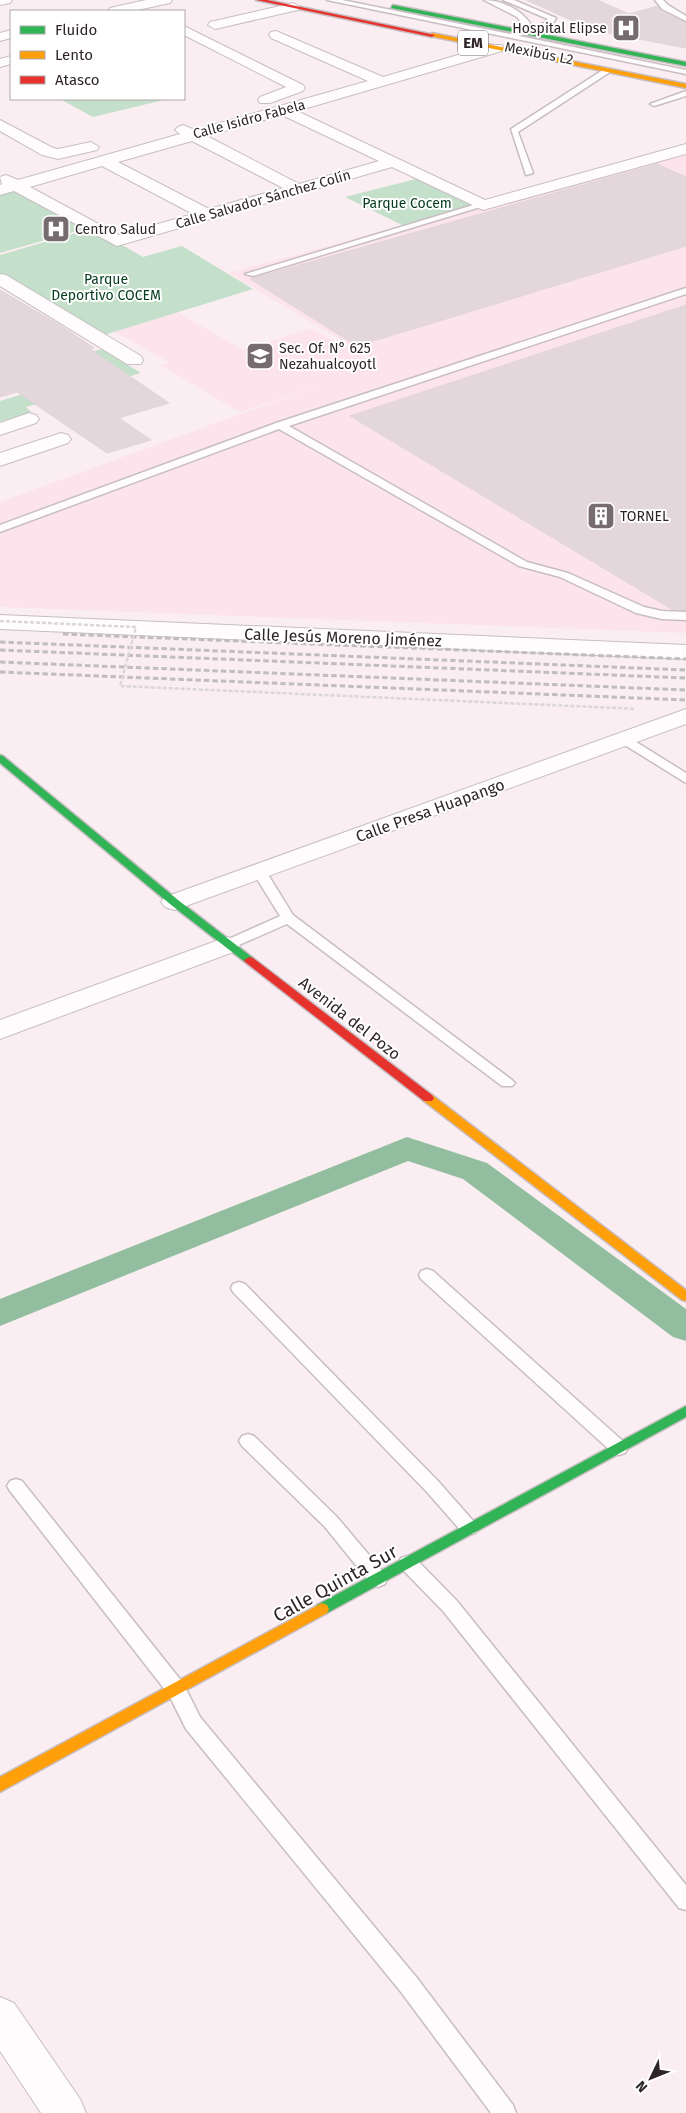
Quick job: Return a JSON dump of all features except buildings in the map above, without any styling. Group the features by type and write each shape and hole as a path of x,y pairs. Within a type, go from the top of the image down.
{"street":[{"path":"0,1 5,0"},
{"path":"120,10 165,0"},
{"name":"EM","path":"260,0 502,42 609,70 686,84"},
{"name":"EM","path":"354,0 387,3 686,66"},
{"path":"216,25 293,7"},
{"path":"185,31 298,88 294,92 169,127 192,134 297,189"},
{"path":"276,35 382,82"},
{"name":"Calle Isidro Fabela","path":"8,188 192,134 382,82 502,42"},
{"path":"284,110 483,205 686,150"},
{"path":"0,125 48,152 58,154 108,143"},
{"path":"103,160 207,215"},
{"name":"Calle Salvador Sánchez Colín","path":"0,177 8,188 117,241 393,162"},
{"path":"0,279 134,360"},
{"path":"0,429 29,420"},
{"path":"0,460 61,439"},
{"name":"Calle Jesús Moreno Jiménez","path":"0,622 686,652"},
{"name":"Calle Presa Huapango","path":"174,902 686,716"},
{"name":"Avenida del Pozo","path":"0,758 227,945 686,1297"},
{"path":"0,1030 227,945"},
{"name":"Calle Quinta Sur","path":"0,1785 686,1411"},
{"path":"0,2016 65,2113"}],"lane":[{"name":"Mexibús L2","path":"275,0 686,84"},
{"name":"Mexibús L2","path":"330,0 502,42 686,66"},
{"path":"488,0 520,15 526,23 524,32"},
{"path":"502,42 524,32 548,25 552,18 507,0"},
{"path":"660,0 665,7 686,20"},
{"path":"529,173 514,131 609,70"},
{"path":"654,104 686,93"},
{"path":"250,274 483,205"},
{"path":"0,529 280,425 686,290"},
{"path":"280,425 523,564 564,575 640,610 662,615 686,616"},
{"path":"625,739 686,779"},
{"path":"259,872 288,918 506,1083"},
{"path":"227,945 288,918"},
{"path":"427,1275 619,1448"},
{"path":"239,1288 432,1486 469,1528"},
{"path":"248,1441 331,1522 378,1579"},
{"path":"16,1486 176,1689 193,1723 409,1984 505,2113"},
{"path":"408,1562 450,1606 686,1901"}],"path":[{"path":"0,622 136,627 120,686 618,708"}],"shaded area":[{"path":"686,145 686,633 0,607 0,502 328,382 240,412 161,366 169,362 115,332 177,312 243,350 311,328 376,364 379,363 229,273 641,160"}],"green space":[{"path":"62,100 164,100 93,117"},
{"name":"Parque Cocem","path":"420,178 475,205 404,226 345,197"},
{"path":"18,183 91,227 0,253 0,189"},
{"name":"Parque Deportivo COCEM","path":"93,228 143,257 182,246 253,289 101,336 0,274 0,255"},
{"path":"102,349 141,373 26,407 31,412 0,422 0,401 72,379 49,364"}],"waterway":[{"path":"0,1313 407,1148 475,1171 686,1328"}],"railway":[{"path":"63,634 686,659"},
{"path":"0,642 686,670"},
{"path":"0,650 686,678"},
{"path":"0,662 686,690"},
{"path":"0,672 686,700"}],"traffic: fast":[{"path":"393,7 686,64"},
{"path":"0,758 174,902 249,960"},
{"path":"322,1609 686,1411"}],"traffic: slow":[{"path":"432,35 686,86"},
{"path":"428,1098 686,1297"},
{"path":"0,1785 322,1609"}],"traffic: jam":[{"path":"259,0 432,35"},
{"path":"249,960 428,1098"}],"place":[{"name":"Hospital Elipse","path":"626,28"},
{"name":"Centro Salud","path":"56,229"},
{"name":"Sec. Of. N° 625 Nezahualcoyotl","path":"260,356"},
{"name":"TORNEL","path":"601,516"}]}
